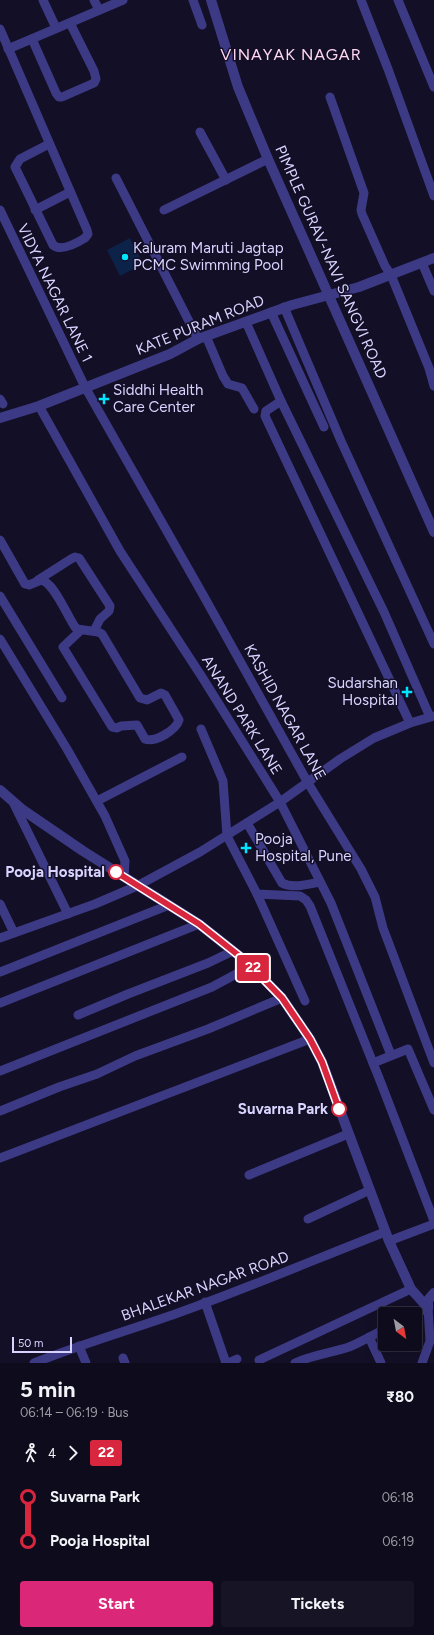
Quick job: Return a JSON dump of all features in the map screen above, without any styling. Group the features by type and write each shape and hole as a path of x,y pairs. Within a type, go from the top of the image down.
{"street":[{"path":"43,0 56,28"},
{"path":"94,0 99,10"},
{"path":"8,49 123,0"},
{"path":"193,0 202,25"},
{"name":"PIMPLE GURAV-NAVI SANGVI ROAD","path":"211,0 238,87 268,159 434,532"},
{"path":"361,0 388,69 434,196"},
{"path":"398,0 430,63 434,87"},
{"path":"32,39 59,97 94,83 96,79 94,71 70,22"},
{"path":"0,29 8,49 50,144 87,230 88,234 81,241 60,248 56,248 51,241 15,167 20,159 50,144"},
{"path":"330,97 364,193 361,210 362,214 385,266 391,275 429,368 434,386"},
{"path":"200,132 226,180"},
{"path":"164,210 268,159"},
{"path":"116,178 223,376 228,384 242,388 254,409"},
{"path":"36,210 70,192"},
{"name":"VIDYA NAGAR LANE 1","path":"0,210 85,387"},
{"name":"KATE PURAM ROAD","path":"0,418 39,406 170,354 202,337 271,312 328,295 359,288 434,258"},
{"path":"422,263 434,291"},
{"path":"284,308 341,441 434,644"},
{"path":"271,312 324,427"},
{"path":"0,938 68,914 137,886 200,852 248,823 340,759 374,738 410,723 432,717 384,612 281,401 246,322"},
{"name":"KASHID NAGAR LANE","path":"85,387 308,782 361,869 375,897 383,928 434,1063"},
{"path":"281,401 266,411 265,416 410,723"},
{"name":"ANAND PARK LANE","path":"39,406 120,551 202,677 280,802 331,903 391,1055"},
{"path":"0,540 25,584 29,585 71,559 75,557 79,558 110,606 109,611 100,619 94,631"},
{"path":"38,580 46,582 53,590 75,627 81,630 94,631 102,634 140,698 147,700 161,693 165,695 179,720 176,725 158,739 150,741 145,739 137,725 121,726 117,728 112,727 63,647 81,630"},
{"path":"2,602 62,698"},
{"path":"0,639 67,749 105,816 125,862 124,877"},
{"path":"201,729 223,781 227,836 257,894 305,1001"},
{"path":"96,801 182,757"},
{"path":"0,790 47,826 137,886 199,924 251,966 282,998 310,1039 322,1062 387,1236 411,1288 431,1308"},
{"path":"13,801 68,914"},
{"path":"248,823 282,883 292,886 320,882"},
{"path":"257,894 300,896 306,900 373,1063 434,1221"},
{"path":"0,904 14,933"},
{"path":"0,972 169,905"},
{"path":"0,1003 199,924"},
{"path":"78,1015 208,963 233,951"},
{"path":"0,1071 212,987 251,966"},
{"path":"0,1111 59,1087 97,1074 135,1056 208,1029 282,998"},
{"path":"0,1158 310,1039"},
{"path":"373,1063 391,1055 408,1050 434,1110"},
{"path":"249,1175 348,1134"},
{"path":"308,1218 370,1190"},
{"name":"BHALEKAR NAGAR ROAD","path":"34,1363 51,1360 80,1346 387,1236 434,1224"},
{"path":"259,1360 411,1288"},
{"path":"422,1363 432,1345 431,1308 428,1300 434,1293"},
{"path":"205,1302 227,1363 237,1359"},
{"path":"295,1363 305,1358 322,1356 350,1346 378,1332"},
{"path":"369,1337 381,1363"},
{"path":"80,1346 86,1363"}],"water":[{"name":"Kaluram Maruti Jagtap PCMC Swimming Pool","path":"130,238 143,264 120,276 107,250"}],"bus line":[{"name":"22","path":"116,872 199,924 247,962 282,998 310,1039 322,1062 339,1109"}],"place":[{"name":"Kaluram Maruti Jagtap PCMC Swimming Pool","path":"125,257"},
{"name":"Siddhi Health Care Center","path":"104,399"},
{"name":"Sudarshan Hospital","path":"407,692"},
{"name":"Pooja Hospital, Pune","path":"246,848"},
{"name":"Pooja Hospital","path":"116,872"},
{"name":"Suvarna Park","path":"339,1109"}],"district":[{"name":"VINAYAK NAGAR","path":"291,54"}]}
